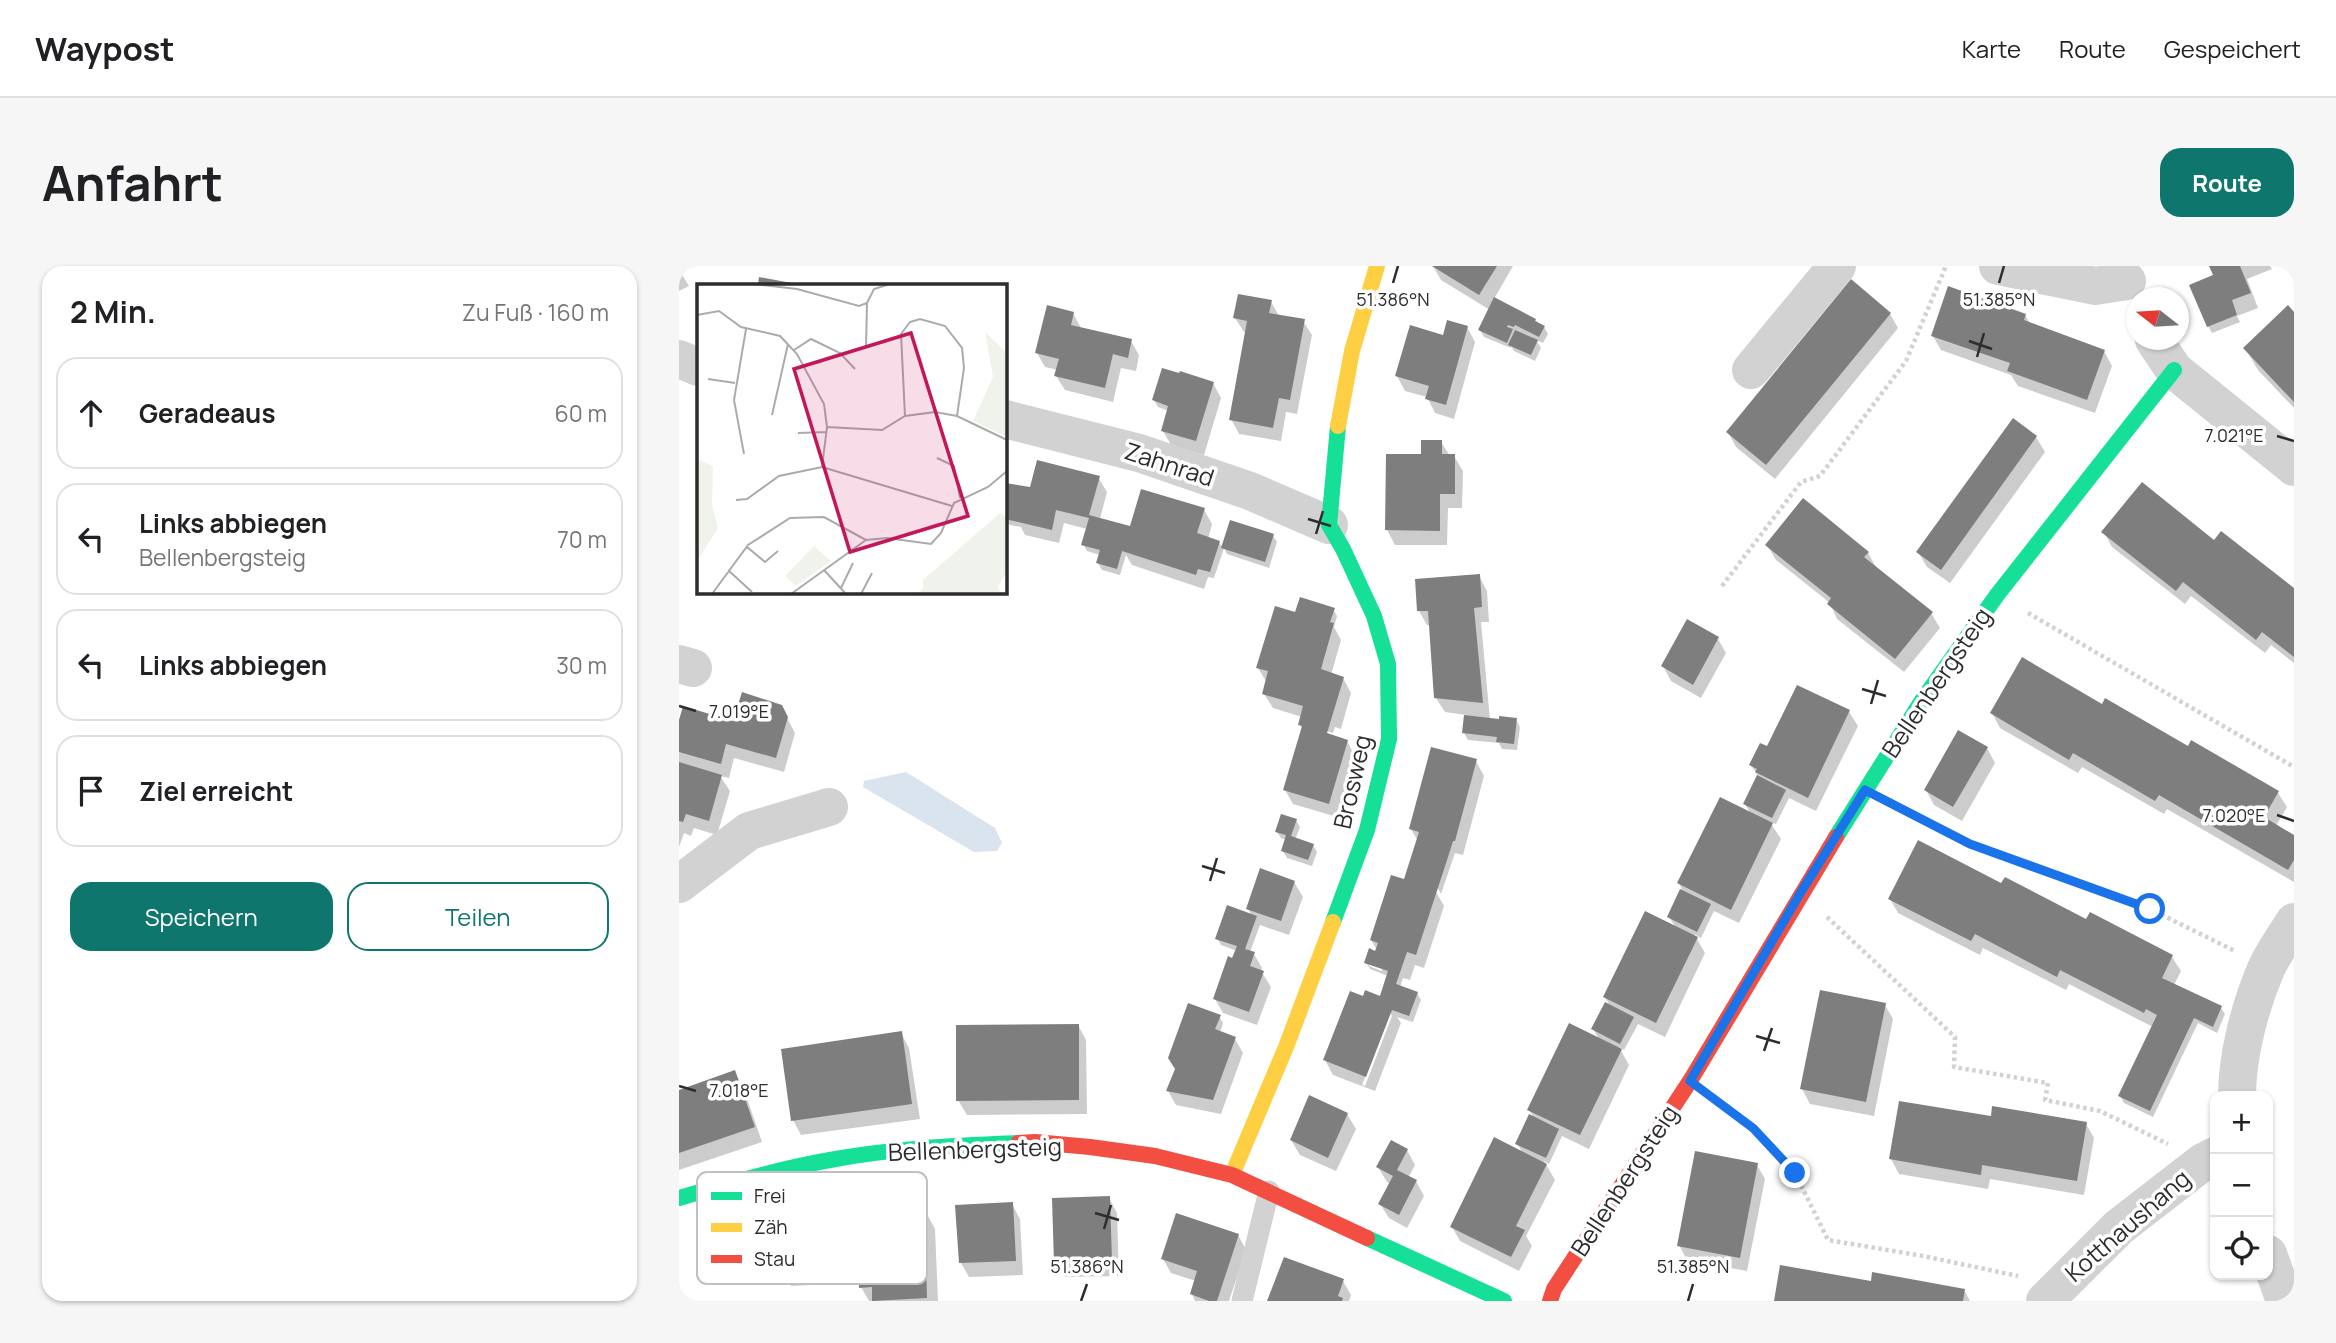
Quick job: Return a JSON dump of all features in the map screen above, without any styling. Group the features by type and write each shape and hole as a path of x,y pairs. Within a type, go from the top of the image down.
{"street":[{"path":"1329,525 1338,421 1352,351 1377,266"},
{"path":"1751,370 1837,266"},
{"path":"1999,266 2095,286 2130,283"},
{"path":"2164,355 2294,467"},
{"name":"Bellenbergsteig","path":"1550,1301 1555,1289 1690,1081 1801,892 1921,702 2164,355"},
{"path":"679,359 697,368"},
{"name":"Zahnrad","path":"1006,419 1139,453 1250,491 1329,525"},
{"name":"Brosweg","path":"1232,1175 1286,1047 1367,830 1389,739 1388,664 1374,616 1329,525"},
{"path":"679,884 749,831 828,807"},
{"path":"2237,1091 2249,1018 2267,967 2294,922"},
{"name":"Bellenbergsteig","path":"770,1172 833,1159 950,1146 1035,1142 1155,1156 1232,1175 1504,1301"},
{"name":"Kotthaushang","path":"2052,1293 2119,1227 2209,1159"},
{"name":"Bellenbergsteig","path":"679,1198 697,1193"},
{"path":"2273,1268 2285,1301"}],"lane":[{"path":"1242,1301 1269,1191"}],"path":[{"path":"1722,586 1801,482 1820,476 1906,361 1946,266"},
{"path":"1997,595 2294,767"},
{"path":"1865,790 1970,844 2150,909 2267,967"},
{"path":"1801,892 1955,1037 1954,1067 2048,1083 2045,1100 2100,1111 2209,1159"},
{"path":"1690,1081 1753,1128 1795,1173 1828,1240 1923,1256 2052,1293"}],"shaded area":[{"path":"906,772 995,828 1002,843 997,851 974,852 863,787 864,781"}],"building":[{"path":"1432,266 1497,266 1479,295"},
{"path":"2209,266 2240,266 2251,293 2232,300 2237,315 2207,327 2189,285 2213,275"},
{"path":"759,277 797,284 758,284"},
{"path":"1851,279 1891,313 1766,465 1726,432"},
{"path":"1948,286 2026,314 2024,320 2105,350 2087,400 2007,371 2010,363 1931,336"},
{"path":"1238,294 1272,300 1269,313 1305,319 1290,400 1279,398 1273,428 1229,420 1247,321 1233,318"},
{"path":"1494,297 1545,326 1539,337 1515,325 1508,325 1507,327 1513,329 1507,343 1478,330"},
{"path":"1047,305 1074,312 1071,325 1132,339 1128,358 1113,354 1105,388 1054,376 1059,359 1035,353"},
{"path":"2288,305 2294,312 2294,402 2243,348"},
{"path":"1447,320 1468,326 1446,405 1425,399 1429,386 1395,376 1410,325 1443,335"},
{"path":"1515,330 1538,340 1531,355 1508,345"},
{"path":"1162,368 1214,382 1196,441 1161,431 1168,406 1152,400"},
{"path":"2013,418 2037,436 1941,570 1916,552"},
{"path":"1421,440 1442,440 1442,454 1455,454 1455,494 1440,494 1440,531 1385,530 1386,454 1421,454"},
{"path":"1037,460 1100,476 1089,515 1130,526 1141,489 1205,508 1197,533 1220,541 1210,572 1198,569 1196,575 1122,551 1117,569 1096,563 1100,550 1081,545 1089,518 1056,510 1052,530 1006,519 1006,483 1030,487"},
{"path":"2142,482 2214,540 2221,531 2294,588 2294,657 2262,632 2256,640 2183,582 2176,591 2101,532"},
{"path":"1803,498 1869,552 1864,557 1933,612 1895,659 1827,604 1831,598 1765,545"},
{"path":"1230,520 1274,534 1265,562 1221,548"},
{"path":"1480,574 1482,607 1474,608 1483,703 1434,698 1428,611 1417,611 1415,579"},
{"path":"1300,597 1335,608 1330,622 1334,623 1321,669 1344,677 1327,733 1348,740 1329,804 1283,790 1302,726 1298,725 1303,706 1262,694 1268,671 1256,668 1275,606 1295,612"},
{"path":"1687,619 1719,637 1693,685 1661,666"},
{"path":"2022,657 2102,704 2105,698 2188,746 2191,740 2279,791 2264,817 2294,835 2294,860 2288,870 2159,795 2155,801 2073,753 2069,760 1990,713"},
{"path":"1797,685 1850,710 1808,798 1755,772 1757,769 1749,765 1760,743 1767,746"},
{"path":"742,692 782,705 788,717 776,758 726,744 721,764 679,752 679,720 683,706 733,721"},
{"path":"1464,715 1517,718 1514,744 1496,742 1497,737 1462,733"},
{"path":"1958,730 1988,747 1953,807 1924,790"},
{"path":"1431,747 1477,759 1455,841 1416,955 1407,952 1396,984 1418,992 1409,1016 1392,1010 1366,1077 1323,1060 1350,991 1363,996 1365,990 1380,996 1388,971 1364,963 1369,948 1375,951 1378,943 1370,940 1391,875 1404,879 1419,832 1409,829"},
{"path":"679,762 722,775 709,821 686,814 683,822 679,821"},
{"path":"1757,775 1786,790 1772,818 1743,804"},
{"path":"1720,797 1773,823 1731,910 1677,883"},
{"path":"1281,814 1297,819 1291,836 1314,844 1308,860 1281,851 1286,835 1275,832"},
{"path":"1918,840 2001,883 2005,877 2086,919 2090,912 2173,955 2162,978 2222,1006 2213,1027 2194,1018 2150,1111 2118,1096 2157,1015 2146,1009 2144,1013 2060,970 2057,977 1975,934 1971,941 1888,899"},
{"path":"1260,868 1295,881 1281,921 1246,909"},
{"path":"1680,889 1711,904 1697,932 1667,917"},
{"path":"1227,905 1257,916 1245,949 1255,952 1250,966 1264,971 1249,1012 1213,999 1228,956 1232,958 1237,946 1215,939"},
{"path":"1645,911 1698,937 1656,1023 1603,997"},
{"path":"1820,990 1886,1003 1866,1102 1800,1089"},
{"path":"1605,1002 1634,1017 1620,1044 1591,1029"},
{"path":"1188,1003 1221,1015 1215,1029 1236,1037 1213,1100 1166,1091 1175,1069 1168,1058"},
{"path":"1569,1023 1622,1049 1580,1135 1527,1110"},
{"path":"1079,1024 1079,1100 956,1101 956,1025"},
{"path":"902,1031 912,1104 791,1121 781,1049"},
{"path":"735,1070 755,1127 679,1153 679,1090"},
{"path":"1309,1095 1348,1113 1328,1158 1290,1140"},
{"path":"1899,1101 1991,1116 1992,1106 2087,1122 2077,1181 1982,1165 1981,1175 1889,1159"},
{"path":"1529,1114 1559,1129 1546,1158 1515,1144"},
{"path":"1494,1137 1547,1164 1516,1226 1525,1230 1511,1257 1450,1227"},
{"path":"1391,1140 1408,1149 1397,1170 1417,1180 1399,1215 1378,1204 1393,1176 1376,1167"},
{"path":"1695,1151 1758,1163 1740,1258 1677,1246"},
{"path":"1110,1196 1112,1261 1054,1263 1052,1198"},
{"path":"1013,1202 1016,1261 959,1263 955,1205"},
{"path":"1176,1213 1239,1234 1217,1301 1190,1294 1197,1271 1161,1259"},
{"path":"1284,1257 1344,1279 1338,1296 1343,1298 1342,1301 1267,1301"},
{"path":"1780,1265 1871,1281 1872,1272 1965,1289 1963,1301 1774,1301"},
{"path":"859,1284 927,1284 927,1298 872,1301 872,1287 859,1288"}],"traffic: fast":[{"path":"1836,837 1921,702 1997,595 2174,370"},
{"path":"1333,922 1367,830 1389,739 1388,664 1374,616 1329,525 1338,426"},
{"path":"773,1172 877,1153 1018,1143"},
{"path":"679,1198 697,1193"},
{"path":"1367,1238 1504,1301"}],"traffic: slow":[{"path":"1338,426 1352,351 1377,266"},
{"path":"1232,1175 1286,1047 1333,922"}],"traffic: jam":[{"path":"1550,1301 1554,1289 1690,1081 1836,837"},
{"path":"1018,1143 1090,1147 1155,1156 1232,1175 1367,1238"}],"route":[{"path":"1795,1173 1753,1128 1690,1081 1801,892 1865,790 1970,844 2150,909"}]}
